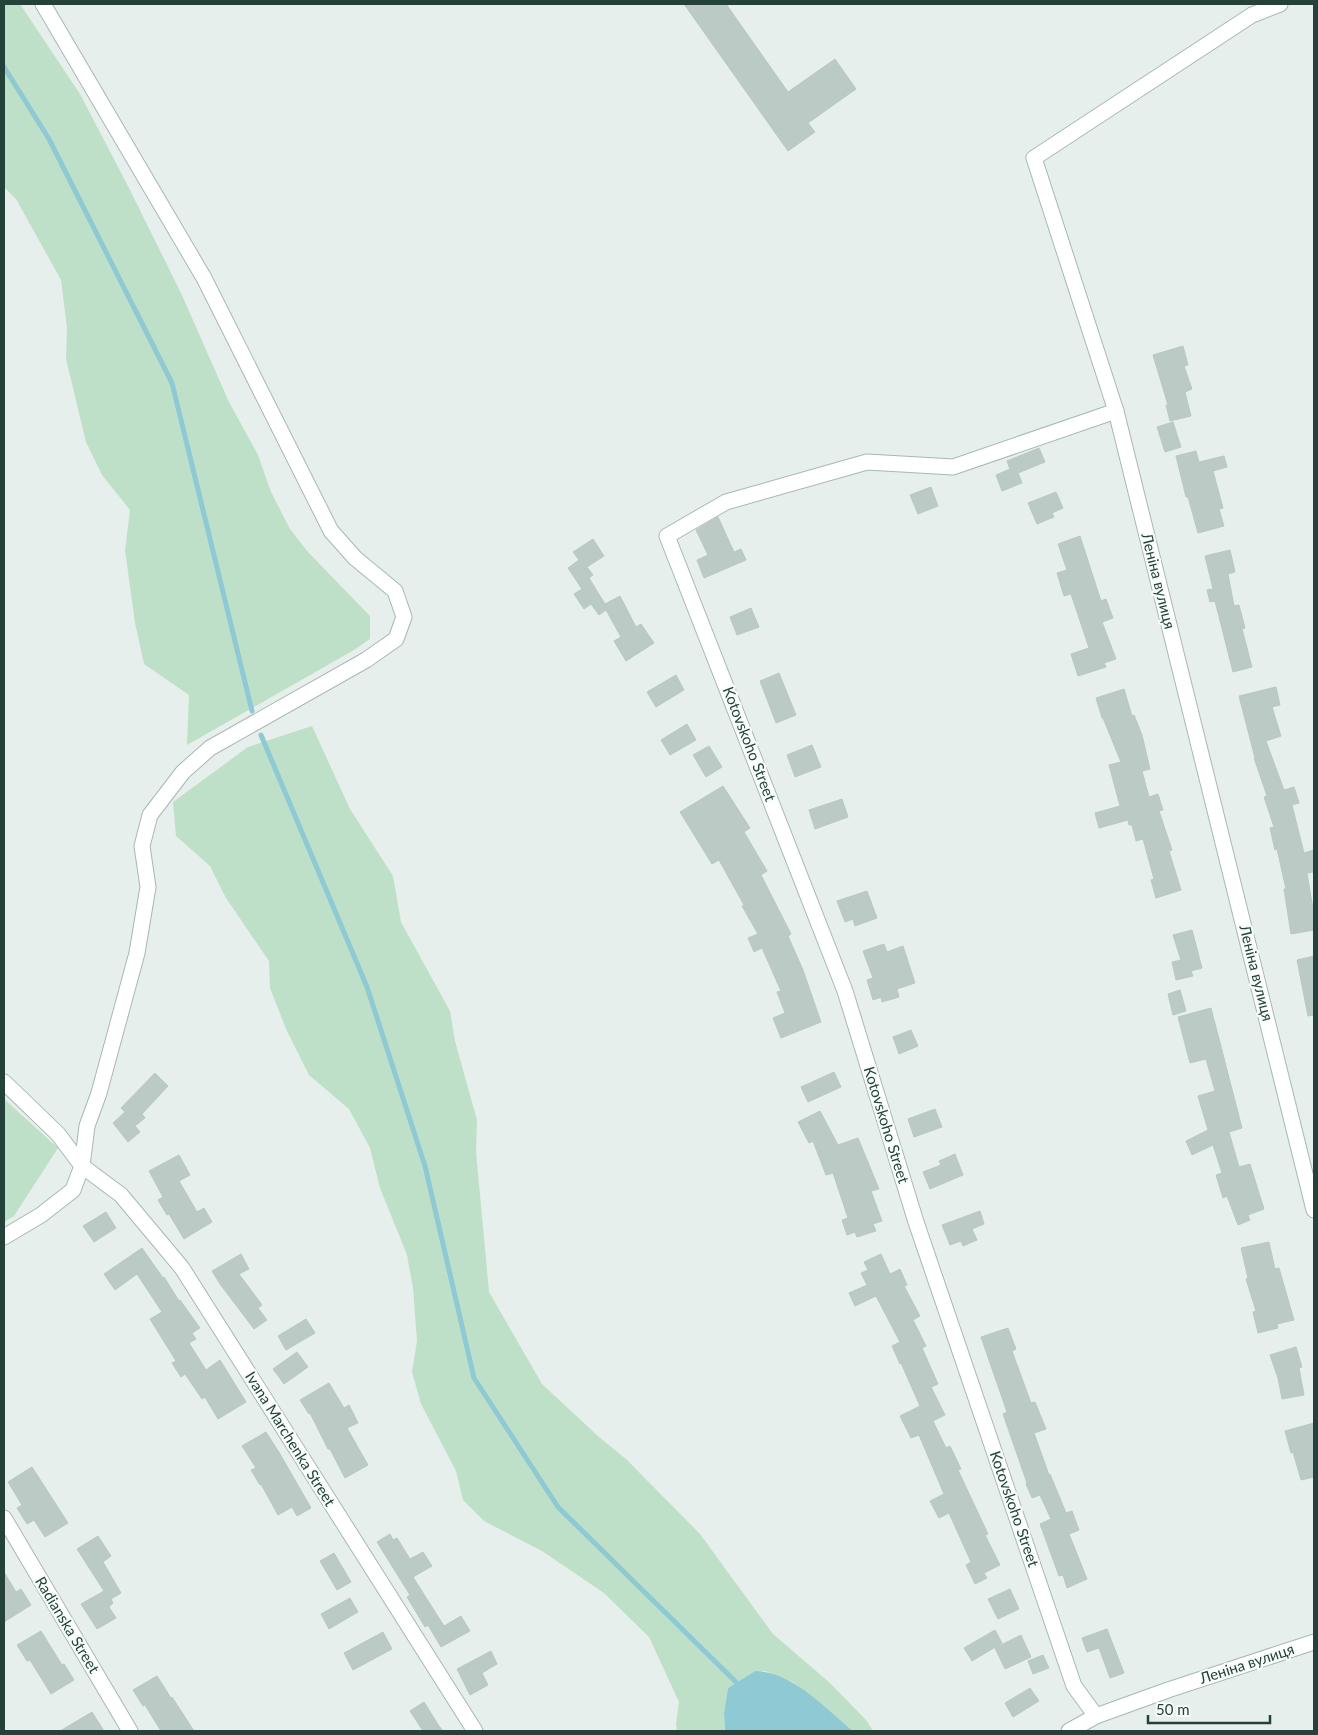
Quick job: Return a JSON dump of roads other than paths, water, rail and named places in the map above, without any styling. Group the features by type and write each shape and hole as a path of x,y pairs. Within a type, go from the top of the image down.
{"street":[{"path":"4,1237 41,1215 73,1190 82,1166 88,1126 100,1093 137,953 148,887 142,846 150,815 183,772 210,748 366,660 396,638 404,617 395,591 356,558 331,531 204,278 43,4"},
{"name":"Леніна вулиця","path":"1280,4 1252,15 1034,158 1116,411 1314,1210"},
{"name":"Kotovskoho Street","path":"1096,1716 1074,1686 916,1222 845,991 667,536 726,502 867,462 953,467 1116,411"},
{"name":"Ivana Marchenka Street","path":"4,1082 58,1134 82,1166 121,1195 182,1268 475,1731"},
{"name":"Radianska Street","path":"4,1518 130,1731"},
{"name":"Леніна вулиця","path":"1069,1731 1096,1716 1314,1642"}],"water":[{"path":"755,1671 782,1677 795,1684 820,1702 853,1731 725,1731 724,1713 728,1688"}],"waterway":[{"path":"4,67 49,139 172,383 252,711"},
{"path":"261,735 367,987 425,1166 474,1378 558,1507 741,1687"}]}
